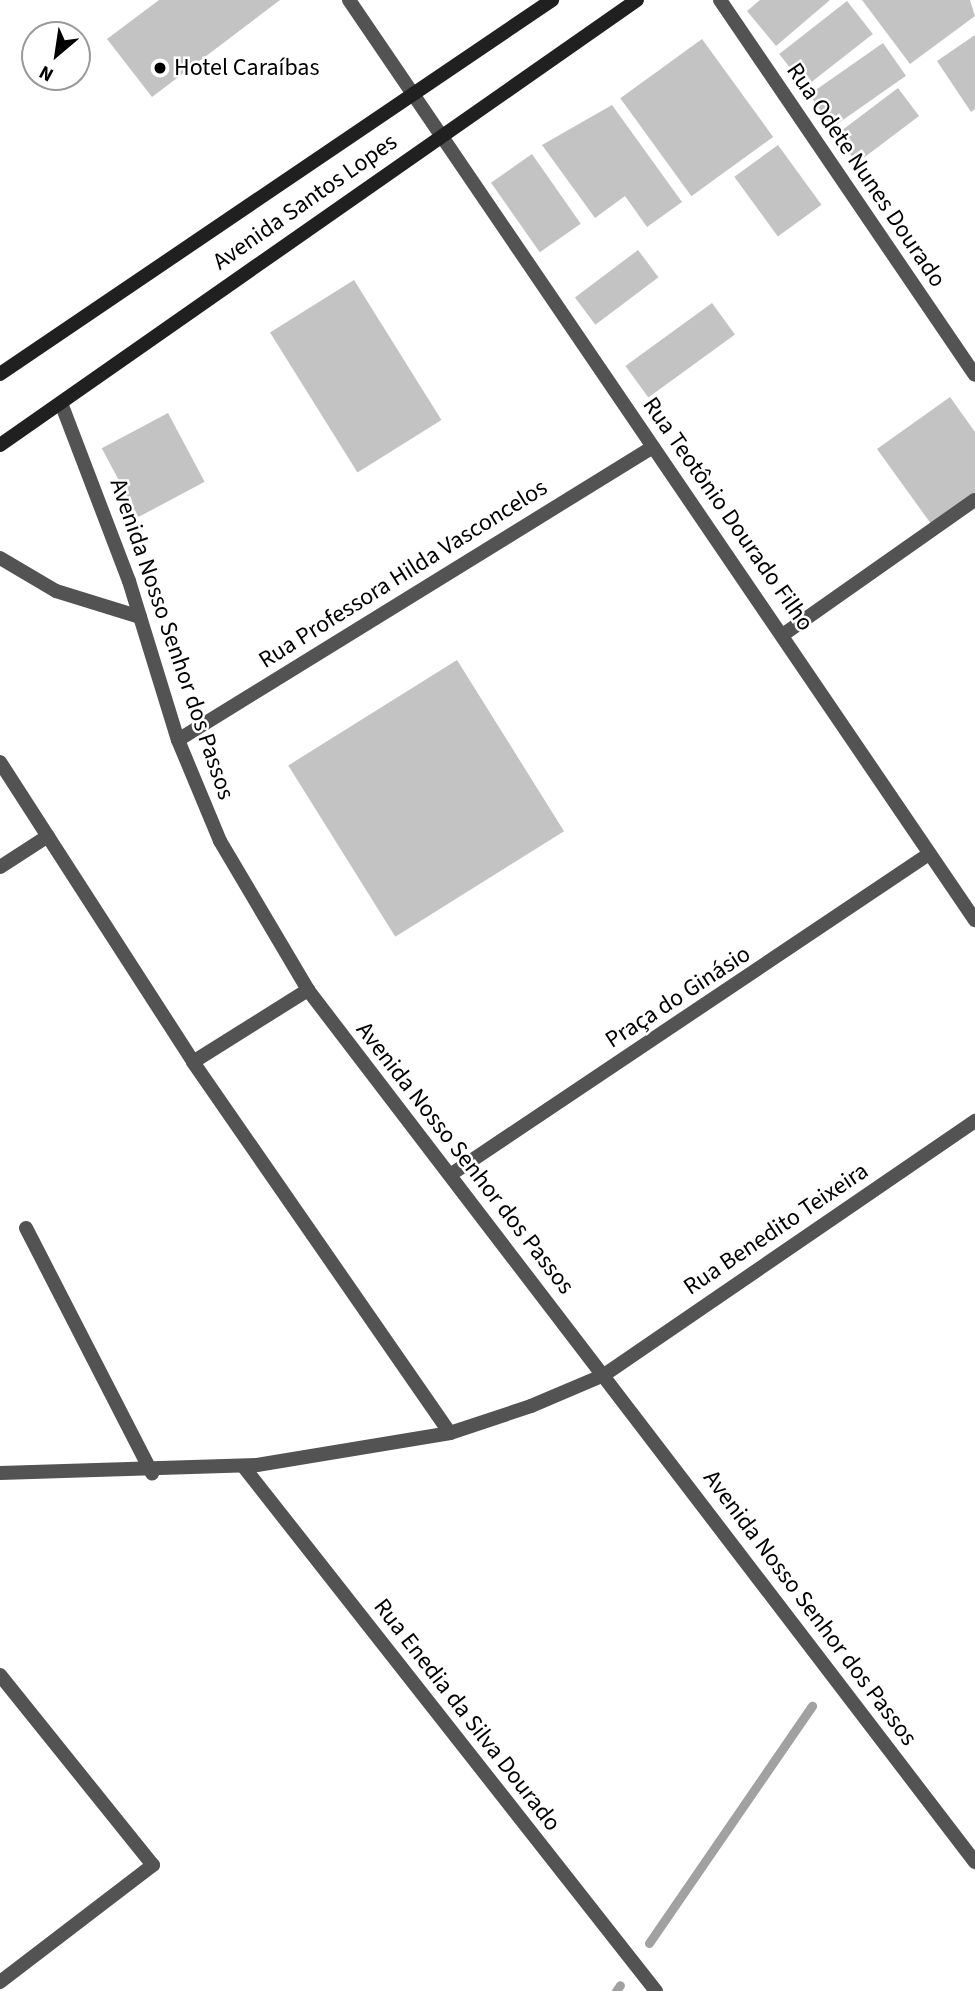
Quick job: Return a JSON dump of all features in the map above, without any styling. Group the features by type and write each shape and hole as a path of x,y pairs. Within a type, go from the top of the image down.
{"main road":[{"name":"Avenida Santos Lopes","path":"0,374 552,0"},
{"name":"Avenida Santos Lopes","path":"0,445 637,0"}],"street":[{"name":"Rua Teotônio Dourado Filho","path":"349,0 414,95 439,137 784,634 975,920"},
{"name":"Rua Odete Nunes Dourado","path":"720,0 975,375"},
{"name":"Avenida Nosso Senhor dos Passos","path":"61,403 140,617 178,740 220,841 308,990 975,1862"},
{"name":"Rua Professora Hilda Vasconcelos","path":"178,740 653,447"},
{"path":"784,634 975,500"},
{"path":"0,558 56,591 140,617"},
{"path":"0,762 193,1062 450,1433"},
{"path":"0,867 48,836"},
{"name":"Praça do Ginásio","path":"450,1175 929,854"},
{"path":"193,1062 308,990"},
{"name":"Rua Benedito Teixeira","path":"0,1474 152,1473 243,1466 450,1433 604,1375 975,1121"},
{"path":"26,1228 152,1473"},
{"name":"Rua Enedia da Silva Dourado","path":"243,1466 656,1991"},
{"path":"0,1675 153,1866 0,1982"}],"building":[{"name":"Hotel Caraíbas","path":"159,0 280,0 152,97 107,39"},
{"path":"760,0 830,0 776,46 747,11"},
{"path":"862,0 970,0 975,16 910,64"},
{"path":"847,1 873,34 805,87 779,54"},
{"path":"975,35 975,109 971,112 937,61"},
{"path":"702,39 773,137 691,196 620,98"},
{"path":"883,43 906,76 832,127 809,95"},
{"path":"898,88 919,116 857,163 836,135"},
{"path":"612,105 682,202 647,227 625,196 595,218 542,145"},
{"path":"778,145 821,205 778,237 734,177"},
{"path":"532,154 581,224 540,252 491,183"},
{"path":"638,250 658,277 595,325 575,298"},
{"path":"354,280 441,420 357,472 270,332"},
{"path":"712,303 735,335 648,397 625,366"},
{"path":"950,397 975,432 975,499 934,528 877,449"},
{"path":"168,413 205,482 138,517 102,448"},
{"path":"457,660 564,831 395,937 288,765"}],"waterway":[{"path":"649,1943 812,1706"},
{"path":"616,1991 620,1985"}],"place":[{"name":"Hotel Caraíbas","path":"160,68"}]}
